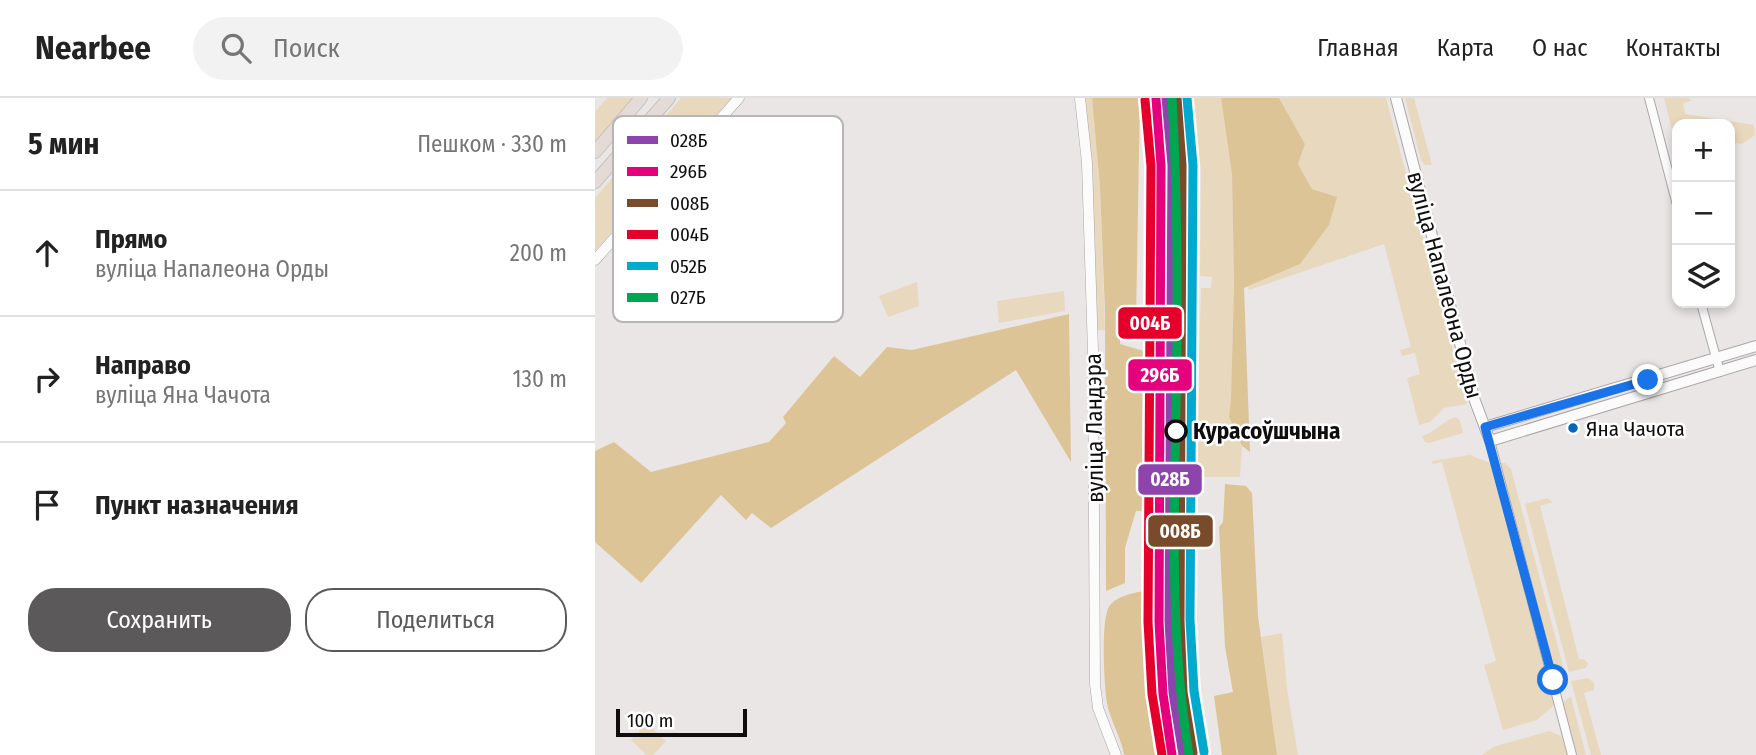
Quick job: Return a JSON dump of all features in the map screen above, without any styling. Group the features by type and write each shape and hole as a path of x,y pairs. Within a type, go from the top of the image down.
{"highway":[{"path":"626,116 642,98"},
{"path":"653,116 669,98"},
{"path":"595,152 613,131"},
{"path":"595,182 613,162"}],"main road":[{"name":"вуліца Напалеона Орды","path":"1396,98 1475,401 1490,441"},
{"path":"1485,427 1756,346"},
{"path":"1490,441 1756,360"}],"street":[{"path":"723,116 739,98"},
{"name":"вуліца Ландэра","path":"1080,98 1087,163 1093,351 1095,684 1098,708 1116,755"},
{"path":"1649,98 1672,186"},
{"path":"595,260 613,240"},
{"path":"1702,308 1720,372"},
{"name":"вуліца Напалеона Орды","path":"1490,441 1572,755"}],"shaded area":[{"path":"607,98 633,98 618,116 613,116 613,122 595,143 595,112"},
{"path":"681,98 732,98 716,116 666,116"},
{"path":"1084,98 1092,98 1100,187 1105,330 1097,330"},
{"path":"1092,98 1140,98 1136,319 1121,323 1120,344 1147,352 1151,511 1136,511 1125,548 1125,583 1106,591 1105,312 1100,187"},
{"path":"1191,98 1221,98 1232,175 1234,284 1229,417 1242,446 1240,477 1196,477 1201,288 1211,288 1212,277 1200,276 1201,169"},
{"path":"1221,98 1279,98 1305,144 1298,164 1312,189 1337,197 1329,225 1300,264 1244,288 1250,452 1242,446 1229,417 1234,284 1232,175"},
{"path":"1279,98 1386,98 1467,404 1444,408 1430,422 1419,425 1407,378 1420,374 1415,353 1402,356 1400,350 1411,347 1384,244 1249,290 1248,287 1300,263 1336,197 1312,189 1298,164 1305,144"},
{"path":"1405,98 1414,98 1432,165 1425,165 1421,160"},
{"path":"1664,98 1689,98 1691,101 1683,103 1685,114 1716,119 1672,119 1672,130"},
{"path":"1735,122 1754,125 1755,135 1742,144 1735,143"},
{"path":"613,177 613,231 595,251 595,198"},
{"path":"917,282 919,306 888,317 879,296"},
{"path":"1064,291 1065,311 999,323 997,301"},
{"path":"1069,314 1071,462 1016,370 771,528 752,513 746,520 721,495 641,583 595,542 595,451 614,442 651,472 769,442 786,423 783,417 834,356 860,377 887,347 912,350"},
{"path":"1456,417 1463,433 1425,442 1422,436"},
{"path":"1470,455 1490,463 1554,705 1537,720 1503,730 1484,665 1496,661 1442,462 1433,464 1432,461"},
{"path":"1501,463 1511,469 1565,674 1555,670"},
{"path":"1225,484 1246,486 1252,493 1258,616 1277,755 1222,755 1214,696 1233,692 1225,647 1219,527 1223,522"},
{"path":"1547,498 1553,502 1540,506 1579,659 1588,663 1586,668 1569,672 1525,504"},
{"path":"1146,591 1146,669 1157,755 1124,755 1107,703 1104,628 1108,609 1114,601"},
{"path":"1282,633 1287,688 1298,755 1277,755 1261,637"},
{"path":"1588,678 1594,683 1594,690 1584,693 1601,755 1591,755 1571,681"},
{"path":"1571,697 1586,755 1577,755 1563,702"},
{"path":"646,723 666,741 653,755 647,755 631,740"},
{"path":"1549,731 1561,736 1567,755 1482,755 1493,747"}],"transit line":[{"name":"028Б","path":"1166,98 1172,165 1169,621 1173,693 1183,755"},
{"name":"027Б","path":"1172,98 1177,252 1176,624 1189,755"},
{"name":"008Б","path":"1177,98 1182,165 1180,621 1183,692 1193,753"},
{"name":"052Б","path":"1187,98 1193,165 1190,620 1194,691 1204,752"},
{"name":"296Б","path":"1156,99 1161,165 1159,622 1163,694 1172,755"},
{"name":"004Б","path":"1145,100 1151,166 1148,622 1152,694 1162,755"}],"place":[{"name":"Яна Чачота","path":"1573,428"},
{"name":"Курасоўшчына","path":"1176,431"}],"route":[{"path":"1553,680 1485,427 1648,380"}]}
